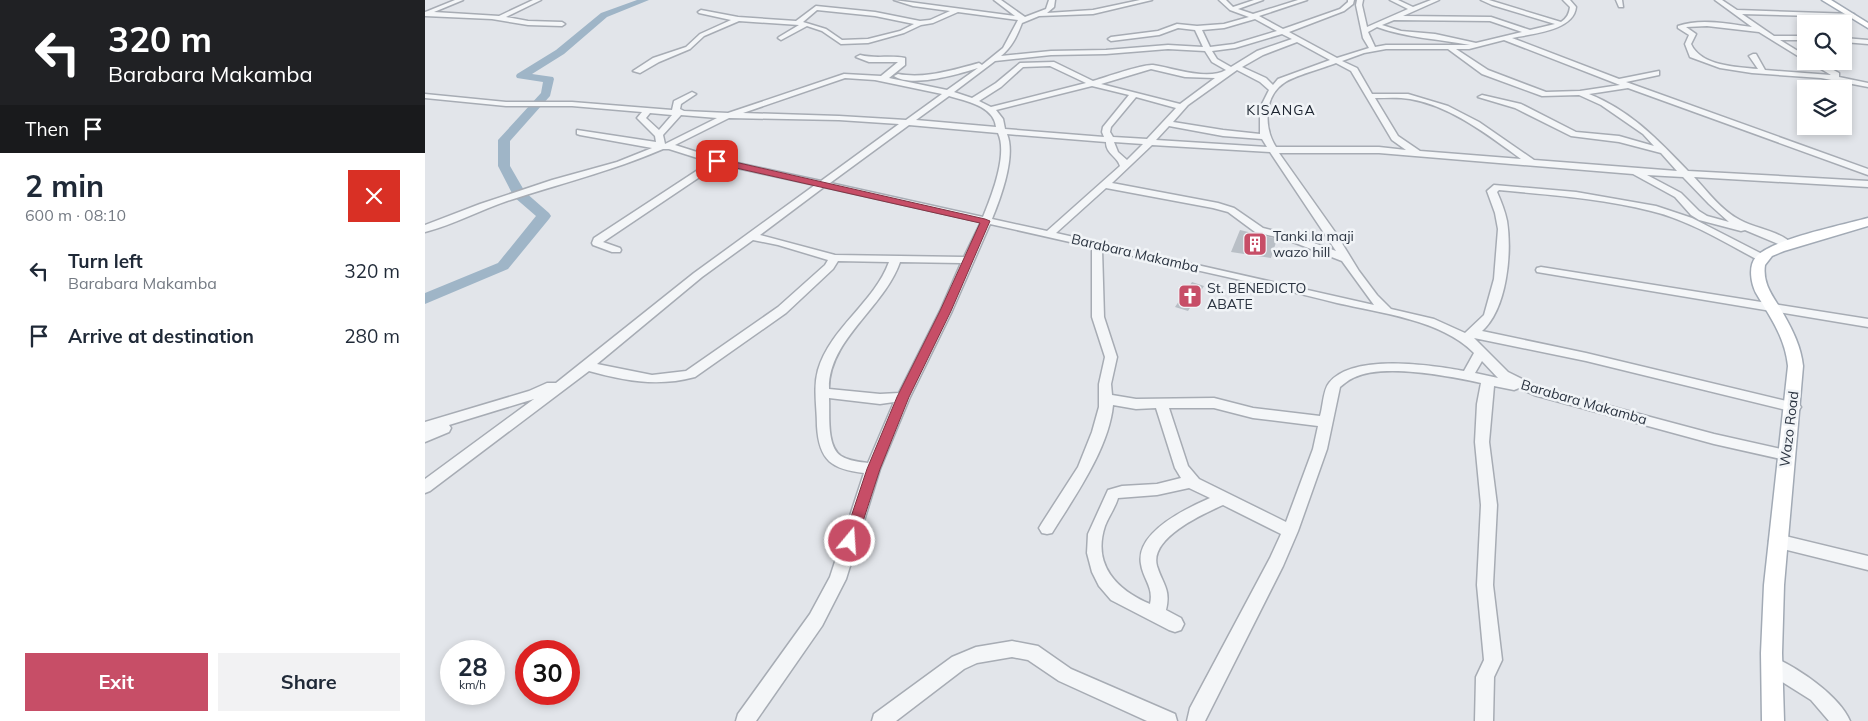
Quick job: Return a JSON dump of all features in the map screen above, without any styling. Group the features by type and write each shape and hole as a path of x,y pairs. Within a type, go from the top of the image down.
{"main road":[{"path":"1826,0 1868,26"},
{"path":"1762,258 1788,245 1868,222"},
{"name":"Wazo Road","path":"1762,258 1758,276 1760,288 1773,307 1794,358 1796,373 1793,407 1785,455 1777,542 1771,665 1773,721"}],"street":[{"path":"425,14 460,0"},
{"path":"499,18 538,0"},
{"path":"798,23 827,0"},
{"path":"897,0 913,4 1029,17 1093,12 1149,0"},
{"path":"997,0 1029,17"},
{"path":"425,487 587,366 698,275 989,62 1005,49 1014,36 1016,25 1029,17 1048,10 1051,7 1052,0"},
{"path":"1222,0 1232,9 1254,17 1354,70 1395,138 1403,145 1420,153"},
{"path":"1232,9 1260,0"},
{"path":"1278,0 1288,2"},
{"path":"1111,39 1159,33 1177,26 1197,28 1224,26 1254,17 1288,2 1304,0"},
{"path":"1345,0 1361,0 1359,5 1366,38 1373,49"},
{"path":"580,132 599,134 638,145 662,143 682,138 727,116 844,76 908,78 952,74 989,62 1048,53 1106,52 1167,47 1207,49 1235,46 1283,32 1342,10 1351,3 1351,0"},
{"path":"1393,0 1412,9"},
{"path":"1365,31 1375,24 1436,0"},
{"path":"1484,0 1562,24"},
{"path":"1387,311 1365,287 1344,258 1330,232 1265,137 1263,125 1264,108 1273,89 1281,81 1373,49 1451,49 1482,45 1562,24 1571,18 1573,13 1573,8 1566,0"},
{"path":"1718,0 1797,53"},
{"path":"885,16 913,4"},
{"path":"1090,4 1093,12"},
{"path":"816,8 855,11 920,23 931,22 959,9"},
{"path":"701,12 738,19 806,24 824,30 839,42 862,42 902,32 920,23"},
{"path":"1735,12 1852,15"},
{"path":"425,14 562,24"},
{"path":"1393,18 1491,19 1532,33"},
{"path":"637,71 656,60 688,48 702,35 738,19"},
{"path":"781,38 806,24"},
{"path":"1375,24 1400,33 1435,36 1482,45"},
{"path":"1761,30 1684,24 1680,27 1693,34 1689,42 1689,50 1699,59 1716,64 1763,72 1841,80"},
{"path":"1197,28 1206,41 1210,58 1214,62 1263,80 1273,89"},
{"path":"1772,38 1797,38"},
{"path":"1507,39 1540,50 1629,86 1868,172"},
{"path":"1049,234 1151,142 1180,106 1209,87 1221,76 1260,53 1297,40"},
{"path":"1852,41 1868,42"},
{"path":"1451,49 1485,72 1541,93 1556,95 1629,86"},
{"path":"1753,56 1763,72"},
{"path":"860,57 863,60 883,58 902,60 902,63 885,77"},
{"path":"989,62 1020,65 1051,64 1093,84 1180,106"},
{"path":"973,100 992,90 1020,65"},
{"path":"991,109 1154,67 1185,74 1221,76"},
{"path":"1827,70 1845,80"},
{"path":"1621,82 1656,73"},
{"path":"745,721 816,620 838,579 873,469 903,397 969,260 992,207 1006,156 1005,138 1001,130 1000,120 991,109 973,100 885,77"},
{"path":"1852,82 1868,85"},
{"path":"1581,93 1618,111 1646,132 1723,212 1751,229 1776,238 1788,245"},
{"path":"425,229 483,206 555,182 620,164 662,143 678,111 677,103 692,94"},
{"path":"1125,167 1122,159 1109,146 1110,139 1106,132 1109,122 1134,94"},
{"path":"425,96 506,104 572,104 727,116 839,118 1274,150 1343,149 1420,153 1633,171 1868,184"},
{"path":"1371,96 1412,96 1437,105 1490,133 1533,164"},
{"path":"1482,97 1518,106 1575,134 1619,139 1664,151"},
{"path":"647,111 641,118 662,143"},
{"path":"1165,123 1223,133 1265,137"},
{"name":"Barabara Makamba","path":"662,143 717,161 1097,244 1387,311 1438,325 1469,337 1480,354 1503,375 1533,390 1714,439 1785,455"},
{"path":"616,250 597,242 717,161"},
{"path":"1633,171 1678,195 1695,213 1703,218 1751,229"},
{"path":"1105,185 1223,208 1241,216 1259,230 1288,237 1344,258"},
{"path":"1469,337 1484,323 1491,312 1496,293 1503,234 1502,220 1492,191 1497,186 1585,196 1653,208 1688,220 1762,258"},
{"path":"750,236 780,242 834,258 969,260"},
{"path":"1047,528 1084,469 1099,432 1106,407 1105,384 1111,357 1098,317 1097,244"},
{"path":"587,366 609,372 661,380 675,379 689,374 782,310 829,267 834,258"},
{"path":"873,469 837,462 829,455 824,435 821,393 826,362 893,270 895,260"},
{"path":"1541,270 1868,322"},
{"path":"1469,337 1586,357 1793,407"},
{"path":"1467,376 1480,354"},
{"path":"1196,721 1197,715 1273,568 1290,530 1313,470 1334,385 1341,378 1350,372 1392,367 1467,376 1533,390"},
{"path":"425,427 534,394 574,376"},
{"path":"1484,721 1485,678 1493,660 1485,585 1489,505 1482,442 1484,404 1488,380"},
{"path":"821,393 880,399 903,397"},
{"path":"1106,400 1136,404 1214,403 1253,413 1326,422"},
{"path":"1161,404 1182,468 1194,483"},
{"path":"425,437 454,423 463,416"},
{"path":"1175,624 1118,596 1109,588 1102,577 1095,555 1094,543 1098,525 1106,512 1113,494 1126,491 1153,490 1188,482 1194,483 1261,518 1290,530"},
{"path":"1156,614 1160,597 1150,570 1148,557 1152,546 1171,526 1225,498"},
{"path":"1777,542 1868,563"},
{"path":"881,721 958,663 976,655 1012,649 1032,652 1065,675 1168,721"},
{"path":"1771,665 1817,694 1841,721"}],"building":[{"name":"Tanki la maji wazo hill","path":"1240,230 1277,239 1271,258 1231,252"},
{"name":"St. BENEDICTO ABATE","path":"1192,282 1204,286 1188,311 1175,307"}],"waterway":[{"path":"425,299 503,266 544,216 519,194 504,166 504,140 546,94 549,79 521,76 560,52 604,15 645,0"}],"place":[{"name":"Tanki la maji wazo hill","path":"1255,244"},
{"name":"St. BENEDICTO ABATE","path":"1190,296"}],"district":[{"name":"KISANGA","path":"1281,110"}],"route":[{"path":"717,161 985,221 946,311 903,397 873,469 850,541"}]}
